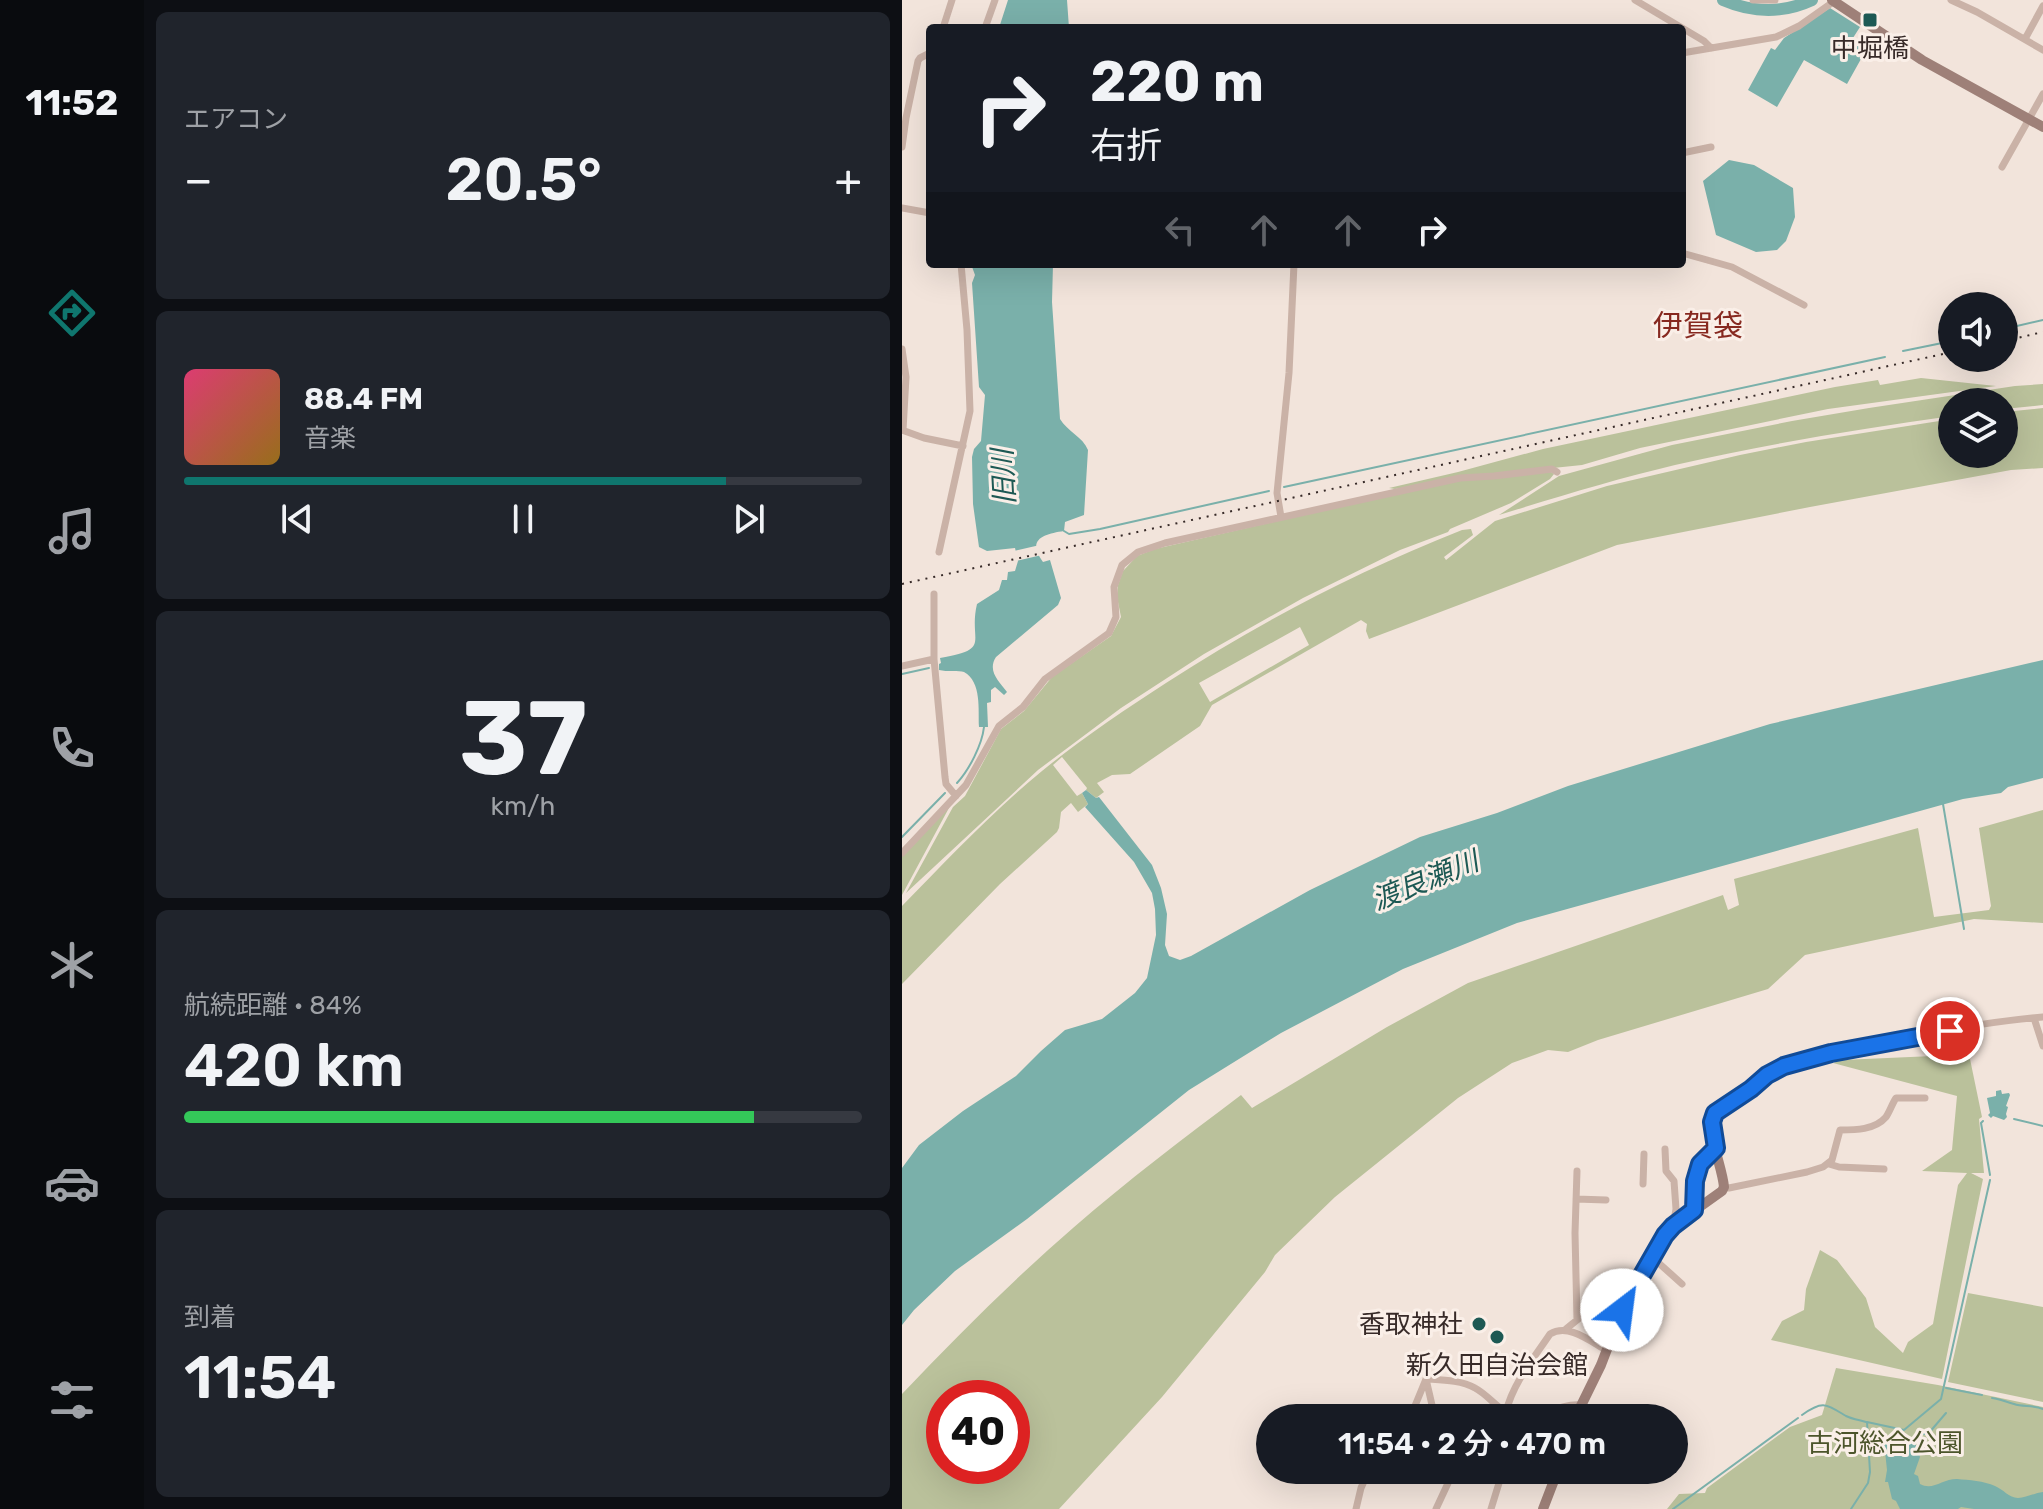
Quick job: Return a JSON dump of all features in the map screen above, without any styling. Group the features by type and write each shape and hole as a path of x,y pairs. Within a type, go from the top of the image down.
{"street":[{"path":"944,24 952,0"},
{"path":"986,24 995,0"},
{"path":"1635,0 1675,24"},
{"path":"1753,0 1775,0"},
{"path":"1686,52 1776,37 1799,26 1834,0 1922,60 2043,127"},
{"path":"1951,0 2043,50"},
{"path":"1973,10 1979,0"},
{"path":"2025,39 2043,6"},
{"path":"1686,30 1711,48"},
{"path":"902,147 918,61 926,55"},
{"path":"2002,167 2043,94"},
{"path":"1686,152 1711,147"},
{"path":"902,208 926,212"},
{"path":"1686,254 1732,267 1804,305"},
{"path":"939,552 969,424 971,401 961,268"},
{"path":"1281,517 1277,493 1289,373 1294,268"},
{"path":"902,349 906,377 903,430 963,446"},
{"path":"902,853 966,785 999,726 1023,707 1045,679 1109,633 1116,617 1114,587 1118,573 1128,559 1138,552 1460,478 1552,469 1557,472"},
{"path":"934,594 934,659 945,777 946,784 956,796"},
{"path":"902,666 934,659"},
{"path":"1582,1404 1601,1365 1615,1324 1665,1235 1724,1187 1712,1122 1715,1113 1767,1075 1804,1059 1907,1038 2038,1018 2043,1046"},
{"path":"1829,1164 1840,1130 1861,1130 1881,1121 1896,1098 1925,1098"},
{"path":"1694,1210 1695,1181 1700,1164 1716,1148"},
{"path":"1665,1149 1666,1171 1674,1181 1676,1209 1673,1226"},
{"path":"1643,1184 1644,1154"},
{"path":"1724,1187 1807,1172 1829,1164 1884,1169"},
{"path":"1577,1171 1577,1320"},
{"path":"1576,1199 1606,1200"},
{"path":"1652,1257 1682,1284"},
{"path":"1566,1329 1598,1305 1627,1302"},
{"path":"1509,1404 1528,1366 1550,1334 1566,1329 1606,1350"},
{"path":"1426,1379 1472,1386 1496,1404"},
{"path":"1416,1404 1426,1379"},
{"path":"1426,1379 1432,1404"},
{"path":"1356,1509 1363,1484"},
{"path":"1436,1509 1448,1484"},
{"path":"1491,1509 1499,1484"},
{"path":"1543,1509 1553,1484"}],"green space":[{"path":"1921,378 1996,386 1938,388 1938,394 1828,409 1640,448 1582,465 1389,488 1543,449 1835,387 1878,380 1880,385"},
{"path":"2043,384 2043,405 2018,408 2018,388 2002,388"},
{"path":"1938,398 1938,418 1710,457 1609,482 1499,515 1559,476 1672,445"},
{"path":"2043,408 2043,468 2011,470 1617,545 1369,639 1367,624 1361,620 1212,705 1200,726 1130,774 1112,775 1097,783 1104,792 1096,798 1086,790 1062,757 1053,765 1077,796 1082,793 1088,804 1078,812 1071,803 1061,812 1057,832 1000,884 902,984 902,906 1042,771 1118,715 1202,660 1310,599 1462,530 1471,529 1473,535 1444,557 1446,560 1495,521 1607,486 1806,442 1938,421 1938,468 2018,468 2018,411","holes":["1300,627 1309,645 1210,702 1199,683"]},
{"path":"1554,474 1550,479 1511,503 1400,550 1303,598 1204,654 1121,708 1038,770 906,893 953,807 965,796 1001,729 1024,711 1052,677 1111,636 1121,617 1118,585 1123,571 1137,556 1155,549 1453,481"},
{"path":"950,806 902,895 902,856"},
{"path":"2043,810 2043,923 1974,919 1805,955 1768,989 1598,1040 1568,1052 1548,1050 1512,1063 1458,1098 1335,1197 1275,1255 1265,1272 1162,1397 1059,1509 902,1509 902,1394 1051,1248 1135,1177 1241,1095 1252,1108 1387,1027 1468,983 1723,895 1728,910 1739,905 1734,879 1918,828 1934,917 1989,910 1991,906 1979,828"},
{"path":"1933,1056 1970,1059 1982,1117 1979,1119 1984,1173 1971,1173 1983,1179 1942,1379 1771,1340 1782,1321 1804,1310 1806,1289 1820,1250 1837,1260 1866,1298 1875,1327 1903,1353 1908,1342 1933,1324 1958,1185 1967,1173 1922,1171 1952,1150 1957,1096 1833,1063"},
{"path":"1968,1293 2043,1307 2043,1402 1948,1382"},
{"name":"古河総合公園","path":"1836,1368 2043,1407 2043,1509 1667,1509 1679,1494 1705,1493 1707,1488 1790,1427 1822,1415"}],"water":[{"path":"1008,0 1067,0 1069,24 1000,24"},
{"path":"1830,8 1860,27 1851,41 1866,50 1847,84 1804,60 1777,107 1748,90 1771,48 1775,50 1784,38"},
{"path":"1729,160 1754,165 1793,188 1795,217 1786,241 1777,250 1756,252 1716,235 1703,181"},
{"name":"旧川","path":"972,268 1053,268 1052,302 1060,419 1088,450 1084,515 1065,522 1064,531 1044,536 1036,548 1043,562 1050,560 1061,598 1058,605 996,657 993,671 1007,692 1004,695 995,687 991,690 991,702 987,703 988,727 979,727 978,697 970,677 962,671 939,670 940,658 973,647 977,604 999,590 1002,580 1007,580 1008,572 1015,571 1018,561 1015,548 987,551 979,547 973,504 972,457 981,441 985,395 979,387 972,283 975,275"},
{"name":"渡良瀬川","path":"2043,660 2043,778 2008,787 2001,793 1963,799 1517,923 1403,969 1281,1033 1189,1090 1027,1219 955,1271 902,1325 902,1168 919,1145 1016,1076 1065,1030 1102,1019 1135,993 1147,978 1156,935 1152,893 1134,862 1085,807 1088,804 1082,793 1086,790 1099,797 1152,865 1167,914 1165,945 1169,956 1180,960 1310,890 1420,837 1568,786 1770,724"},
{"path":"2001,1090 2002,1094 2010,1095 2004,1120 1988,1115 1987,1098 1996,1096 1996,1091"},
{"path":"1884,1442 1915,1443 1920,1457 1914,1474 1918,1476 1920,1484 1929,1486 1957,1479 1976,1481 1995,1486 2018,1498 2043,1492 2043,1509 1900,1509 1892,1499 1888,1482 1885,1482"}],"pier":[{"path":"1040,545 1042,555 1016,561 1014,551"}],"waterway":[{"path":"1723,0 1768,10 1790,8 1812,0"},
{"path":"2018,326 2043,320"},
{"path":"1903,351 1938,344"},
{"path":"1284,487 1885,357"},
{"path":"1064,531 1069,534 1100,529 1269,491"},
{"path":"902,674 929,668"},
{"path":"957,783 974,757 984,727"},
{"path":"902,837 945,793"},
{"path":"1943,804 1964,929"},
{"path":"2014,1119 2043,1126"},
{"path":"1983,1121 1990,1175"},
{"path":"1851,1509 1868,1483 1867,1422 1904,1430 1941,1399 1990,1180"},
{"path":"1946,1388 1982,1395"},
{"path":"1992,1398 2043,1409"},
{"path":"1802,1415 1824,1405 1866,1422"},
{"path":"1912,1443 1919,1434 1928,1434 1946,1413"},
{"path":"1673,1509 1798,1418"}],"railway":[{"path":"2018,338 2043,332"},
{"path":"902,584 1938,355"}],"place":[{"name":"中堀橋","path":"1870,20"},
{"name":"香取神社","path":"1479,1324"},
{"name":"新久田自治会館","path":"1497,1337"}],"district":[{"name":"伊賀袋","path":"1698,326"}],"route":[{"path":"1622,1310 1665,1235 1694,1210 1695,1181 1700,1164 1716,1148 1712,1122 1715,1113 1767,1075 1794,1062 1950,1031"}]}
